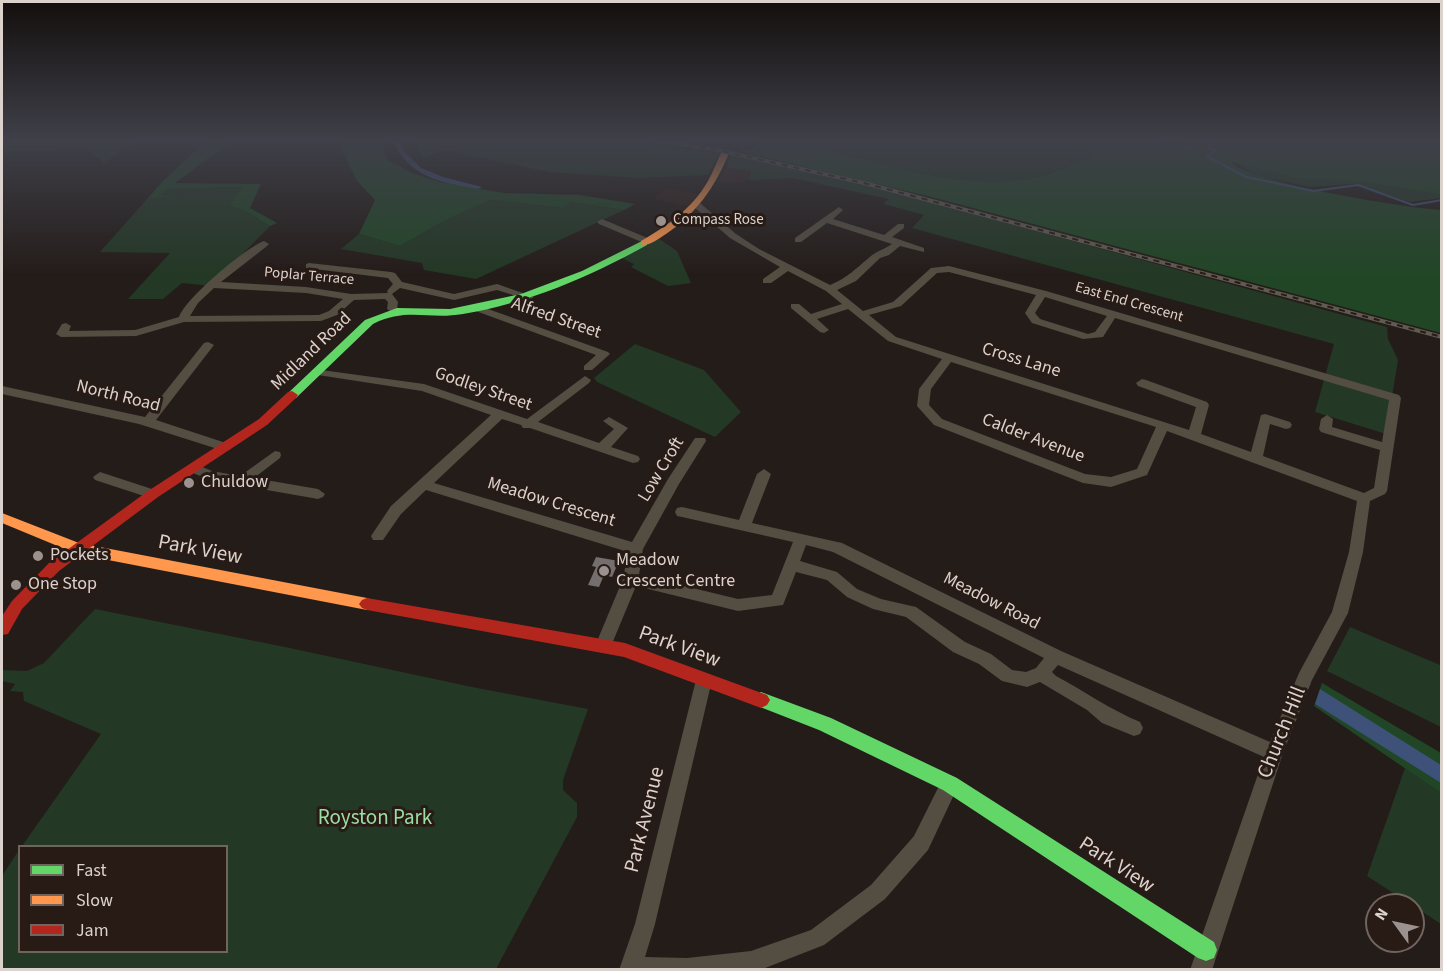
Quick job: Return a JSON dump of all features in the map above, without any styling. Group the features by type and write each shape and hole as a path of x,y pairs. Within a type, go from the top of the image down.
{"main road":[{"path":"390,303 411,309 443,313 529,297 573,281 647,241 673,224 697,205 711,185"},
{"name":"Midland Road","path":"2,629 9,605 77,548 153,494 271,416 390,303"},
{"name":"Park View","path":"2,518 77,548 263,585 625,650 825,724 950,784 1138,904 1203,960"}],"street":[{"name":"Cross Lane","path":"697,205 733,236 830,289 892,339 1163,424 1364,498"},
{"path":"798,240 839,210"},
{"path":"828,220 921,250"},
{"path":"602,222 647,241"},
{"path":"885,238 901,226"},
{"path":"830,289 852,279 877,256 886,253 899,243"},
{"path":"183,319 186,310 203,291 213,285 236,263 264,244"},
{"path":"309,266 391,275 398,284 454,297 497,287 529,297"},
{"path":"767,281 787,267"},
{"name":"East End Crescent","path":"863,314 897,304 934,270 949,269 1042,293 1395,398 1388,448"},
{"path":"390,303 398,284"},
{"name":"Poplar Terrace","path":"213,285 306,290 390,303"},
{"path":"1042,293 1030,313 1036,321 1087,336 1099,335 1113,314"},
{"path":"66,326 61,334 136,333 183,319 321,318 333,313 351,297"},
{"path":"809,318 850,304"},
{"path":"795,306 824,330"},
{"name":"Alfred Street","path":"477,308 604,354 588,368"},
{"path":"149,421 208,345"},
{"name":"Calder Avenue","path":"949,357 925,389 922,406 938,422 1083,478 1111,482 1142,472 1163,424"},
{"name":"Godley Street","path":"318,370 423,388 633,459"},
{"path":"527,425 585,380"},
{"path":"1142,384 1203,405 1194,435"},
{"name":"North Road","path":"2,390 102,409 149,421 224,447"},
{"path":"378,536 396,510 500,414"},
{"path":"1256,457 1265,418 1286,425"},
{"path":"1327,418 1325,429 1388,448 1380,491 1364,498"},
{"path":"601,449 627,430 609,421"},
{"name":"Low Croft","path":"636,549 673,482 700,441"},
{"path":"243,480 275,455"},
{"path":"193,468 210,475 318,494"},
{"path":"744,526 764,474"},
{"path":"100,477 153,494"},
{"name":"Meadow Crescent","path":"425,485 636,549"},
{"name":"Church Hill","path":"1203,960 1274,753 1305,678 1340,613 1356,552 1364,498"},
{"name":"Meadow Road","path":"682,512 837,547 1055,656 1274,753"},
{"path":"631,579 738,605 778,601 801,539"},
{"path":"603,646 631,579 636,549"},
{"path":"792,565 832,576 852,593 878,605 910,612 959,647 985,659 1008,676 1027,680 1042,673 1055,656"},
{"path":"1042,673 1050,681 1093,705 1108,717 1134,728"},
{"name":"Park Avenue","path":"630,969 645,924 704,680"},
{"path":"630,969 687,969 751,962 817,938 878,892 921,843 950,784"}],"shaded area":[{"path":"667,188 699,194 687,206 653,199"}],"green space":[{"path":"159,185 260,185 250,208 277,223 270,226 245,211 229,206 242,187 168,189 159,195 181,196 147,199"},
{"path":"361,185 459,185 504,193 580,195 635,204 624,210 571,202 563,208 491,200 446,220 400,246 359,234 375,200"},
{"path":"826,185 863,185 897,193 1387,327 1388,339 1398,360 1386,434 1315,412 1334,344 912,228 924,215 884,204 888,199"},
{"path":"882,185 1294,185 1397,205 1441,210 1441,333"},
{"path":"1302,185 1335,185 1310,187"},
{"path":"1358,185 1441,185 1441,198 1410,202"},
{"path":"1387,185 1441,185 1441,194"},
{"path":"243,187 229,206 245,211 270,226 211,286 182,283 163,299 128,299 170,253 100,252 147,199 180,196 158,195 168,189"},
{"path":"491,200 562,208 571,202 624,210 476,279 424,270 422,263 341,249 359,234 400,246 446,220"},
{"path":"655,236 677,251 691,283 668,286 631,267 634,264 618,256"},
{"path":"635,344 704,370 741,412 715,437 597,382 594,378"},
{"name":"Royston Park","path":"95,609 588,709 563,780 563,790 577,803 577,817 496,969 2,969 2,876 18,852 18,953 228,953 228,845 23,845 101,734 24,701 23,692 10,691 15,684 2,681 2,670 27,671 44,663"},
{"path":"1350,627 1440,665 1441,659 1441,727 1327,671"},
{"path":"1322,683 1441,753 1441,793 1314,706"},
{"path":"1405,768 1441,793 1441,924 1425,914 1425,893 1393,893 1367,876"}],"water":[{"path":"1320,689 1441,765 1441,783 1315,704"}],"building":[{"name":"Meadow Crescent Centre","path":"596,557 619,561 612,577 604,575 599,587 588,585 596,567 592,566"}],"waterway":[{"path":"469,185 478,187"},
{"path":"1286,185 1313,191 1356,185"},
{"path":"1359,185 1413,205 1442,200"}],"railway":[{"path":"873,185 1442,337"}],"traffic: fast":[{"path":"292,395 369,322 380,316 397,311 456,312 503,302 566,282 644,243"},
{"path":"761,700 825,724 950,784 1206,950"}],"traffic: slow":[{"path":"644,243 684,216 709,185"},
{"path":"2,518 77,548 367,604"}],"traffic: jam":[{"path":"2,629 17,605 54,567 153,494 263,422 292,395"},
{"path":"367,604 625,650 761,700"}],"place":[{"name":"Compass Rose","path":"661,221"},
{"name":"Chuldow","path":"189,483"},
{"name":"Pockets","path":"38,556"},
{"name":"Meadow Crescent Centre","path":"604,571"},
{"name":"One Stop","path":"16,585"}]}
